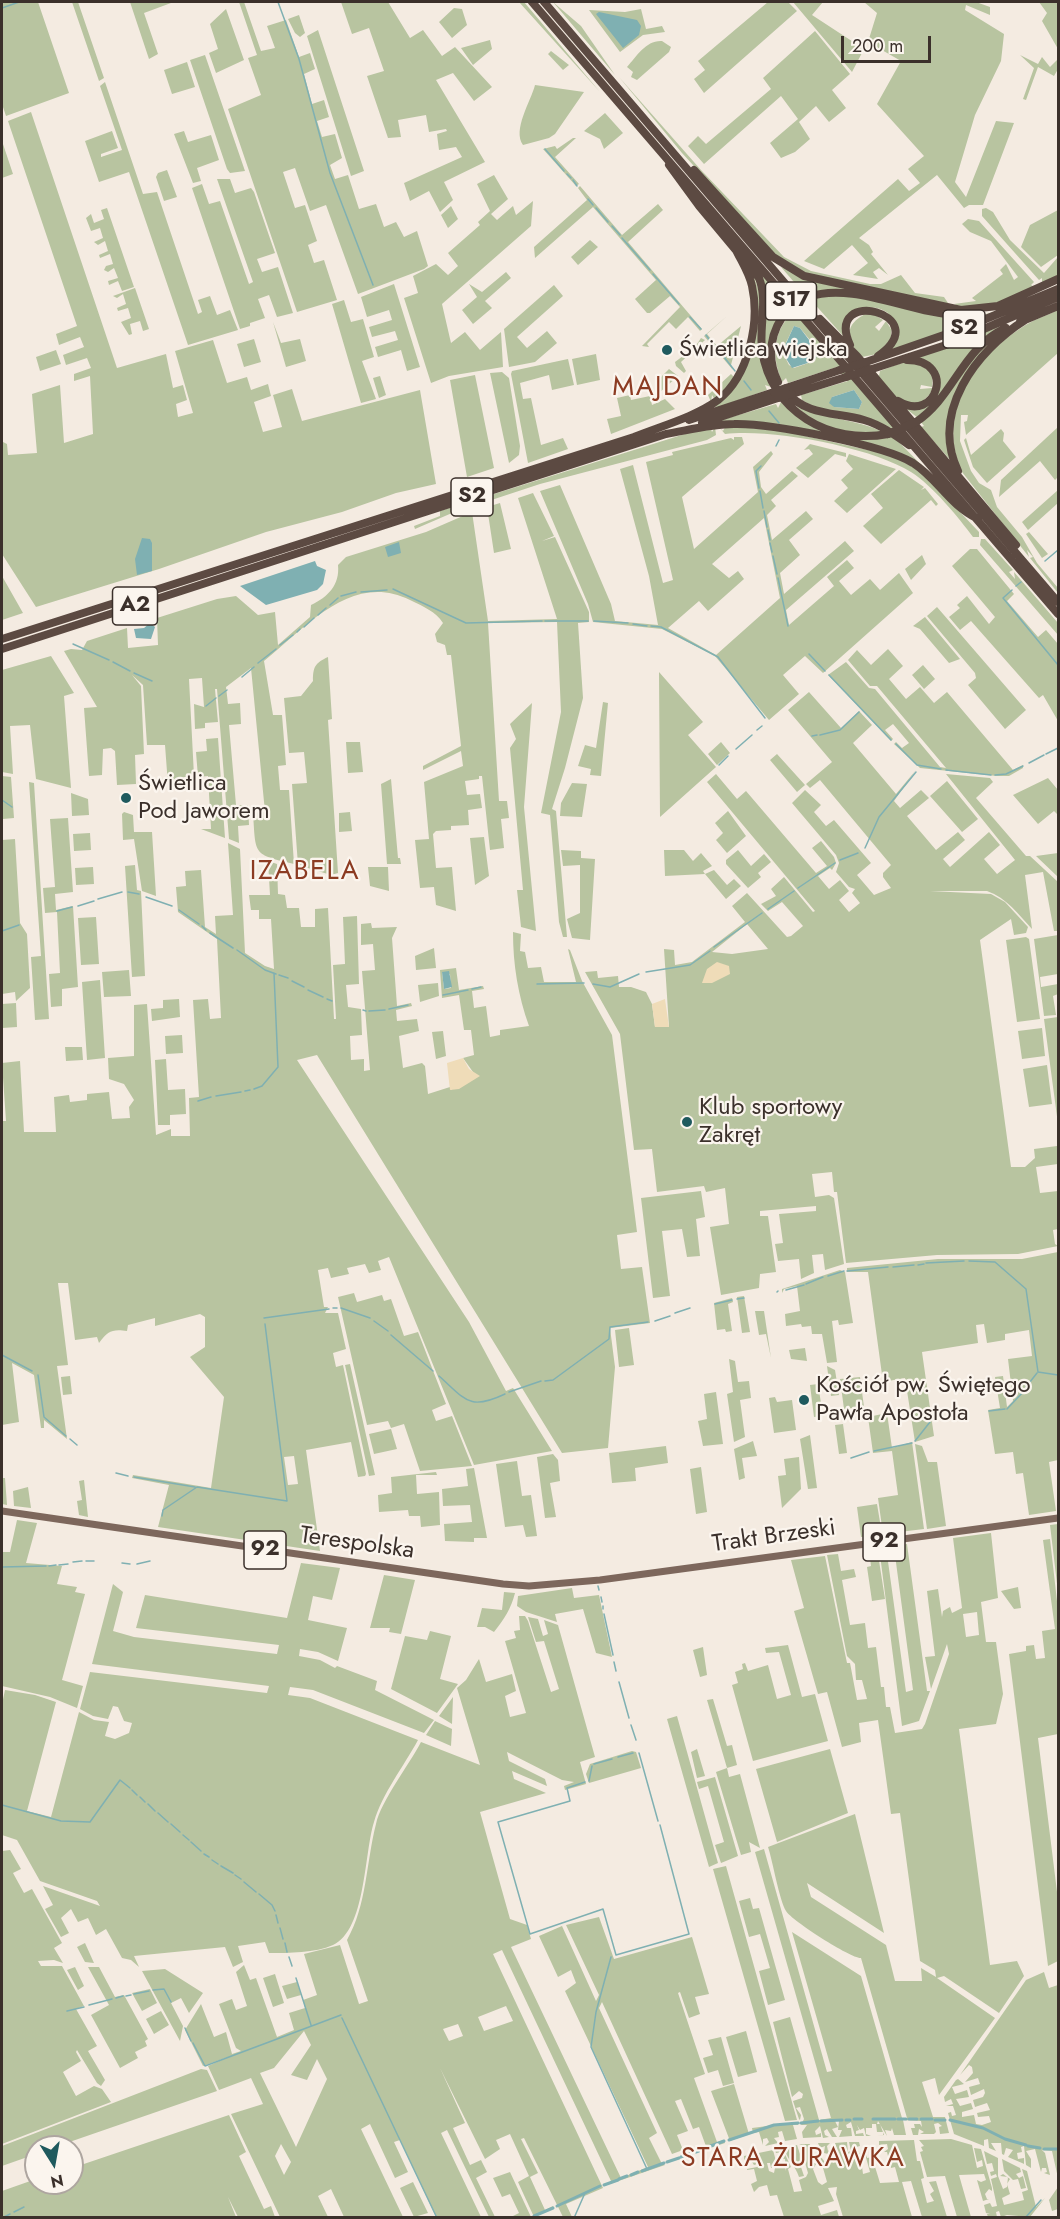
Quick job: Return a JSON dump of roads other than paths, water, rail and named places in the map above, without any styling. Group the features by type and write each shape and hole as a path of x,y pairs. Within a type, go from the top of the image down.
{"highway":[{"name":"S17","path":"532,2 664,147 804,308 836,333 854,359"},
{"name":"S17","path":"544,2 921,453 1059,614"},
{"path":"664,147 674,174 751,266 761,284 761,339 764,362 774,386 786,402 804,419 831,432 864,437 888,434 916,422 939,402 977,348 1000,331 1059,306"},
{"path":"664,147 713,189 773,257 804,276 961,310 998,306 1033,291"},
{"path":"735,248 752,286 752,325 741,373 713,415 896,455 922,470 959,509 978,519"},
{"path":"921,453 876,424 813,410 789,396 776,378 771,355 776,329 788,310 808,297 836,292 944,314 965,315 998,308 1059,279"},
{"name":"S2","path":"349,533 634,437 843,374 977,324 1059,289"},
{"name":"S2","path":"869,365 897,361 990,328 1059,297"},
{"path":"869,365 884,351 893,338 891,321 881,312 865,310 855,314 849,322 847,337 854,359 1059,602"},
{"path":"966,484 957,469 950,443 949,425 954,404 962,386 995,344 1026,320"},
{"path":"854,359 891,396 966,484 1011,538 1028,566"},
{"path":"891,396 906,406 917,407 930,401 937,388 936,375 929,366 915,360 897,361"},
{"name":"S2","path":"349,533 666,434 713,415"},
{"name":"A2","path":"2,639 349,533"},
{"name":"A2","path":"2,649 349,533"}],"main road":[{"name":"Terespolska","path":"2,1511 430,1575 529,1586"},
{"name":"Trakt Brzeski","path":"529,1586 600,1580 1059,1518"}],"water":[{"path":"599,12 637,20 641,26 639,35 623,48 596,14"},
{"path":"794,326 800,328 819,353 814,361 792,368 782,352"},
{"path":"854,390 862,402 859,409 834,407 829,403 832,397"},
{"path":"142,538 150,539 152,543 152,571 137,575 135,559"},
{"path":"399,542 401,553 388,557 385,547"},
{"path":"315,561 317,566 326,570 323,584 317,590 266,605 240,586"},
{"path":"150,623 155,627 151,639 136,638 134,629 144,628"},
{"path":"449,971 452,987 444,989 442,972"}],"waterway":[{"path":"2,8 19,2"},
{"path":"278,2 299,59 330,173 373,285"},
{"path":"545,149 564,171"},
{"path":"567,174 571,178"},
{"path":"573,180 577,186"},
{"path":"588,199 593,205"},
{"path":"596,208 608,222"},
{"path":"612,226 620,235"},
{"path":"622,238 650,270"},
{"path":"653,274 679,304"},
{"path":"690,317 701,329"},
{"path":"706,335 714,346"},
{"path":"717,348 735,371"},
{"path":"744,381 751,390"},
{"path":"769,411 779,423"},
{"path":"776,446 779,440"},
{"path":"759,488 756,471 761,466"},
{"path":"760,491 763,508"},
{"path":"764,511 767,527"},
{"path":"768,530 770,540"},
{"path":"770,543 772,552"},
{"path":"1045,561 1058,550"},
{"path":"773,556 777,574"},
{"path":"778,578 788,626"},
{"path":"1016,586 1021,582"},
{"path":"393,589 466,623 542,621"},
{"path":"361,592 387,590"},
{"path":"1012,590 1003,598 1058,665"},
{"path":"341,596 356,592"},
{"path":"330,605 338,598"},
{"path":"318,615 326,608"},
{"path":"304,627 314,618"},
{"path":"545,621 588,621"},
{"path":"594,621 628,623"},
{"path":"633,624 647,626"},
{"path":"651,626 661,627 718,657 765,718"},
{"path":"297,632 300,629"},
{"path":"280,645 293,635"},
{"path":"73,644 109,660"},
{"path":"258,663 276,649"},
{"path":"809,654 825,671"},
{"path":"113,662 130,671"},
{"path":"242,677 254,667"},
{"path":"134,673 152,681"},
{"path":"829,675 891,740"},
{"path":"219,696 227,690"},
{"path":"206,706 216,698"},
{"path":"820,735 840,730 859,712"},
{"path":"757,730 762,726"},
{"path":"736,749 752,735"},
{"path":"812,736 817,735"},
{"path":"896,744 917,765 941,769"},
{"path":"1046,754 1058,748"},
{"path":"1029,763 1044,755"},
{"path":"719,765 728,756"},
{"path":"995,775 1006,774 1023,766"},
{"path":"946,770 991,775"},
{"path":"865,848 879,817 916,772"},
{"path":"2,800 12,807"},
{"path":"840,860 858,853"},
{"path":"798,888 835,863"},
{"path":"768,909 794,891"},
{"path":"98,899 122,892"},
{"path":"128,892 139,894"},
{"path":"146,897 172,906"},
{"path":"78,906 94,901"},
{"path":"57,911 72,907"},
{"path":"179,910 199,924"},
{"path":"714,947 762,913"},
{"path":"2,931 19,925"},
{"path":"202,926 206,930"},
{"path":"210,933 233,948"},
{"path":"237,950 265,970 276,974"},
{"path":"646,972 690,965 710,951"},
{"path":"254,1089 262,1086 278,1067 274,973"},
{"path":"593,984 610,987 639,974"},
{"path":"279,975 288,978"},
{"path":"292,981 304,987"},
{"path":"537,984 584,983"},
{"path":"472,989 481,987"},
{"path":"308,990 323,997"},
{"path":"443,995 468,990"},
{"path":"327,999 332,1001"},
{"path":"389,1009 408,1005"},
{"path":"369,1011 385,1010"},
{"path":"245,1091 250,1090"},
{"path":"216,1096 241,1092"},
{"path":"198,1101 211,1097"},
{"path":"926,1263 964,1261"},
{"path":"969,1261 995,1262 1026,1289 1038,1372 1058,1375"},
{"path":"918,1265 924,1264"},
{"path":"893,1267 914,1265"},
{"path":"847,1271 888,1267"},
{"path":"828,1276 844,1271"},
{"path":"806,1284 823,1277"},
{"path":"786,1290 804,1285"},
{"path":"737,1299 744,1298"},
{"path":"715,1304 732,1300"},
{"path":"341,1308 370,1318"},
{"path":"675,1313 690,1308"},
{"path":"264,1318 329,1309"},
{"path":"655,1321 670,1316"},
{"path":"374,1321 388,1331"},
{"path":"545,1381 553,1380 609,1339 610,1327 648,1322"},
{"path":"162,1516 163,1510 197,1487 287,1501 265,1324"},
{"path":"391,1335 433,1371"},
{"path":"2,1355 32,1371"},
{"path":"1026,1387 1037,1373"},
{"path":"38,1375 44,1417 66,1436"},
{"path":"439,1376 462,1397 475,1402 483,1402 505,1394"},
{"path":"509,1392 541,1381"},
{"path":"1007,1409 1024,1391"},
{"path":"989,1411 1005,1409"},
{"path":"915,1441 930,1422"},
{"path":"70,1439 77,1445"},
{"path":"874,1451 912,1443"},
{"path":"851,1458 869,1452"},
{"path":"116,1473 128,1476"},
{"path":"134,1477 195,1487"},
{"path":"73,1562 82,1561"},
{"path":"86,1561 94,1561"},
{"path":"137,1564 150,1561"},
{"path":"122,1563 130,1564"},
{"path":"59,1565 68,1564"},
{"path":"49,1566 56,1565"},
{"path":"2,1567 46,1566"},
{"path":"598,1586 599,1590"},
{"path":"601,1597 602,1602"},
{"path":"604,1614 613,1655"},
{"path":"614,1662 616,1671"},
{"path":"619,1682 629,1718"},
{"path":"631,1725 636,1740"},
{"path":"618,1757 633,1753"},
{"path":"639,1753 658,1821"},
{"path":"594,1764 612,1759"},
{"path":"589,1781 592,1766"},
{"path":"2,1805 61,1821 90,1822 120,1780 130,1788"},
{"path":"585,1782 567,1788 570,1801 498,1822 530,1934 603,1909 616,1955 689,1934 660,1825"},
{"path":"132,1790 137,1795"},
{"path":"140,1797 145,1802"},
{"path":"148,1804 155,1811"},
{"path":"158,1813 168,1822"},
{"path":"171,1824 180,1832"},
{"path":"183,1835 189,1840"},
{"path":"191,1842 201,1851"},
{"path":"204,1854 209,1857"},
{"path":"212,1860 218,1864"},
{"path":"221,1866 233,1873"},
{"path":"235,1875 241,1879"},
{"path":"244,1882 256,1892"},
{"path":"259,1894 272,1905 275,1911"},
{"path":"276,1915 278,1923"},
{"path":"280,1928 283,1939"},
{"path":"285,1943 287,1952"},
{"path":"289,1957 292,1966"},
{"path":"611,1957 596,2012 591,2047 647,2169"},
{"path":"296,1978 311,2025"},
{"path":"153,1990 164,1989 171,2002"},
{"path":"134,1994 149,1991"},
{"path":"126,1996 131,1995"},
{"path":"116,1998 123,1996"},
{"path":"89,2005 112,1999"},
{"path":"67,2011 84,2007"},
{"path":"193,2043 205,2066 341,2015"},
{"path":"342,2018 437,2218"},
{"path":"185,2028 191,2041"},
{"path":"854,2119 862,2119"},
{"path":"873,2119 895,2119"},
{"path":"898,2119 906,2119"},
{"path":"909,2119 917,2119"},
{"path":"921,2119 932,2119"},
{"path":"821,2121 842,2120"},
{"path":"935,2120 945,2120"},
{"path":"950,2120 983,2128 1005,2139 1026,2145"},
{"path":"801,2123 818,2121"},
{"path":"729,2140 774,2125 798,2123"},
{"path":"708,2147 724,2141"},
{"path":"1028,2146 1040,2148"},
{"path":"696,2152 704,2149"},
{"path":"1044,2149 1058,2149"},
{"path":"681,2157 692,2153"},
{"path":"667,2162 679,2158"},
{"path":"642,2171 664,2163"},
{"path":"631,2175 638,2172"},
{"path":"619,2179 627,2176"},
{"path":"604,2185 618,2180"},
{"path":"557,2206 600,2186"},
{"path":"574,2218 585,2193"},
{"path":"1025,2218 1041,2200"},
{"path":"14,2212 24,2207"},
{"path":"534,2216 553,2208"},
{"path":"2,2218 10,2214"}],"place":[{"name":"Świetlica wiejska","path":"667,350"},
{"name":"Świetlica Pod Jaworem","path":"126,798"},
{"name":"Klub sportowy Zakręt","path":"687,1122"},
{"name":"Kościół pw. Świętego Pawła Apostoła","path":"804,1400"}],"district":[{"name":"MAJDAN","path":"668,388"},
{"name":"IZABELA","path":"305,872"},
{"name":"STARA ŻURAWKA","path":"793,2159"}]}
